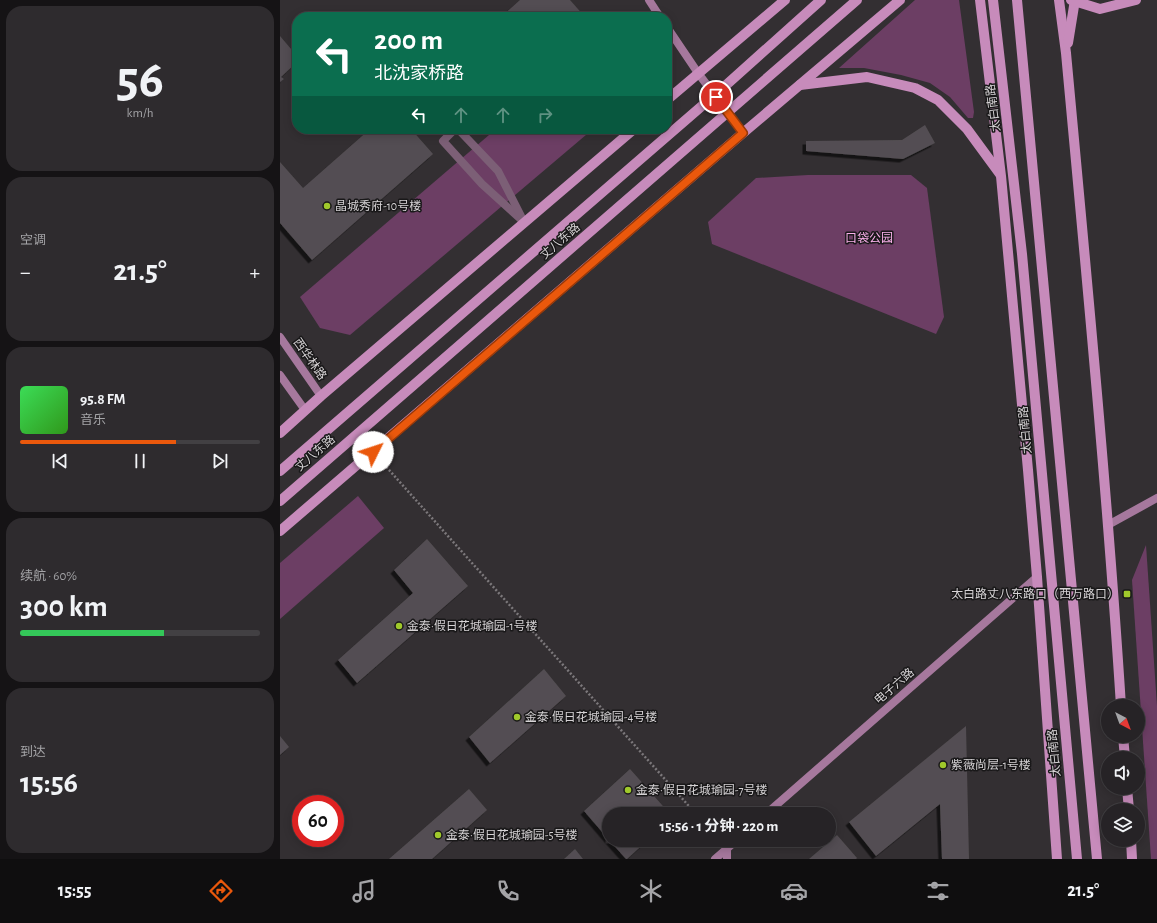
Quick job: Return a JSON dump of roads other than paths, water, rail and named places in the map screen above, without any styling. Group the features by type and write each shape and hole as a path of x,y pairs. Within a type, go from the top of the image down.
{"main road":[{"path":"672,96 784,0"},
{"name":"丈八东路","path":"672,132 821,0"},
{"name":"丈八东路","path":"280,501 857,0"},
{"path":"280,531 900,0"},
{"name":"太白南路","path":"980,0 1002,176 1037,577 1057,859"},
{"name":"太白南路","path":"993,0 1023,262 1077,859"},
{"path":"1017,0 1097,859"},
{"path":"1059,0 1066,53 1097,390 1114,596 1121,699"},
{"path":"1072,0 1100,9 1136,0"},
{"path":"1066,53 1075,0"},
{"path":"800,85 867,77 915,88 938,100 966,129 1002,176"},
{"path":"280,433 321,396 628,134"},
{"name":"丈八东路","path":"280,470 669,134"},
{"path":"1131,847 1132,859"}],"street":[{"path":"649,0 657,12"},
{"path":"672,34 698,73 743,133"},
{"path":"451,134 443,141 482,184 524,222"},
{"path":"462,134 498,171 524,222"},
{"name":"西华林路","path":"280,336 321,396"},
{"path":"280,375 305,410"},
{"path":"1108,525 1157,498"},
{"name":"电子六路","path":"774,807 1037,577"},
{"path":"715,859 727,849"},
{"path":"727,849 727,859"}],"place":[{"name":"晶城秀府-10号楼","path":"327,206"},
{"name":"太白路丈八东路口（西万路口）","path":"1127,594"},
{"name":"金泰·假日花城瑜园-1号楼","path":"399,626"},
{"name":"金泰·假日花城瑜园-4号楼","path":"517,717"},
{"name":"紫薇尚层-1号楼","path":"943,765"},
{"name":"金泰·假日花城瑜园-7号楼","path":"628,790"},
{"name":"金泰·假日花城瑜园-5号楼","path":"438,835"}],"park label":[{"name":"口袋公园","path":"869,238"}]}
